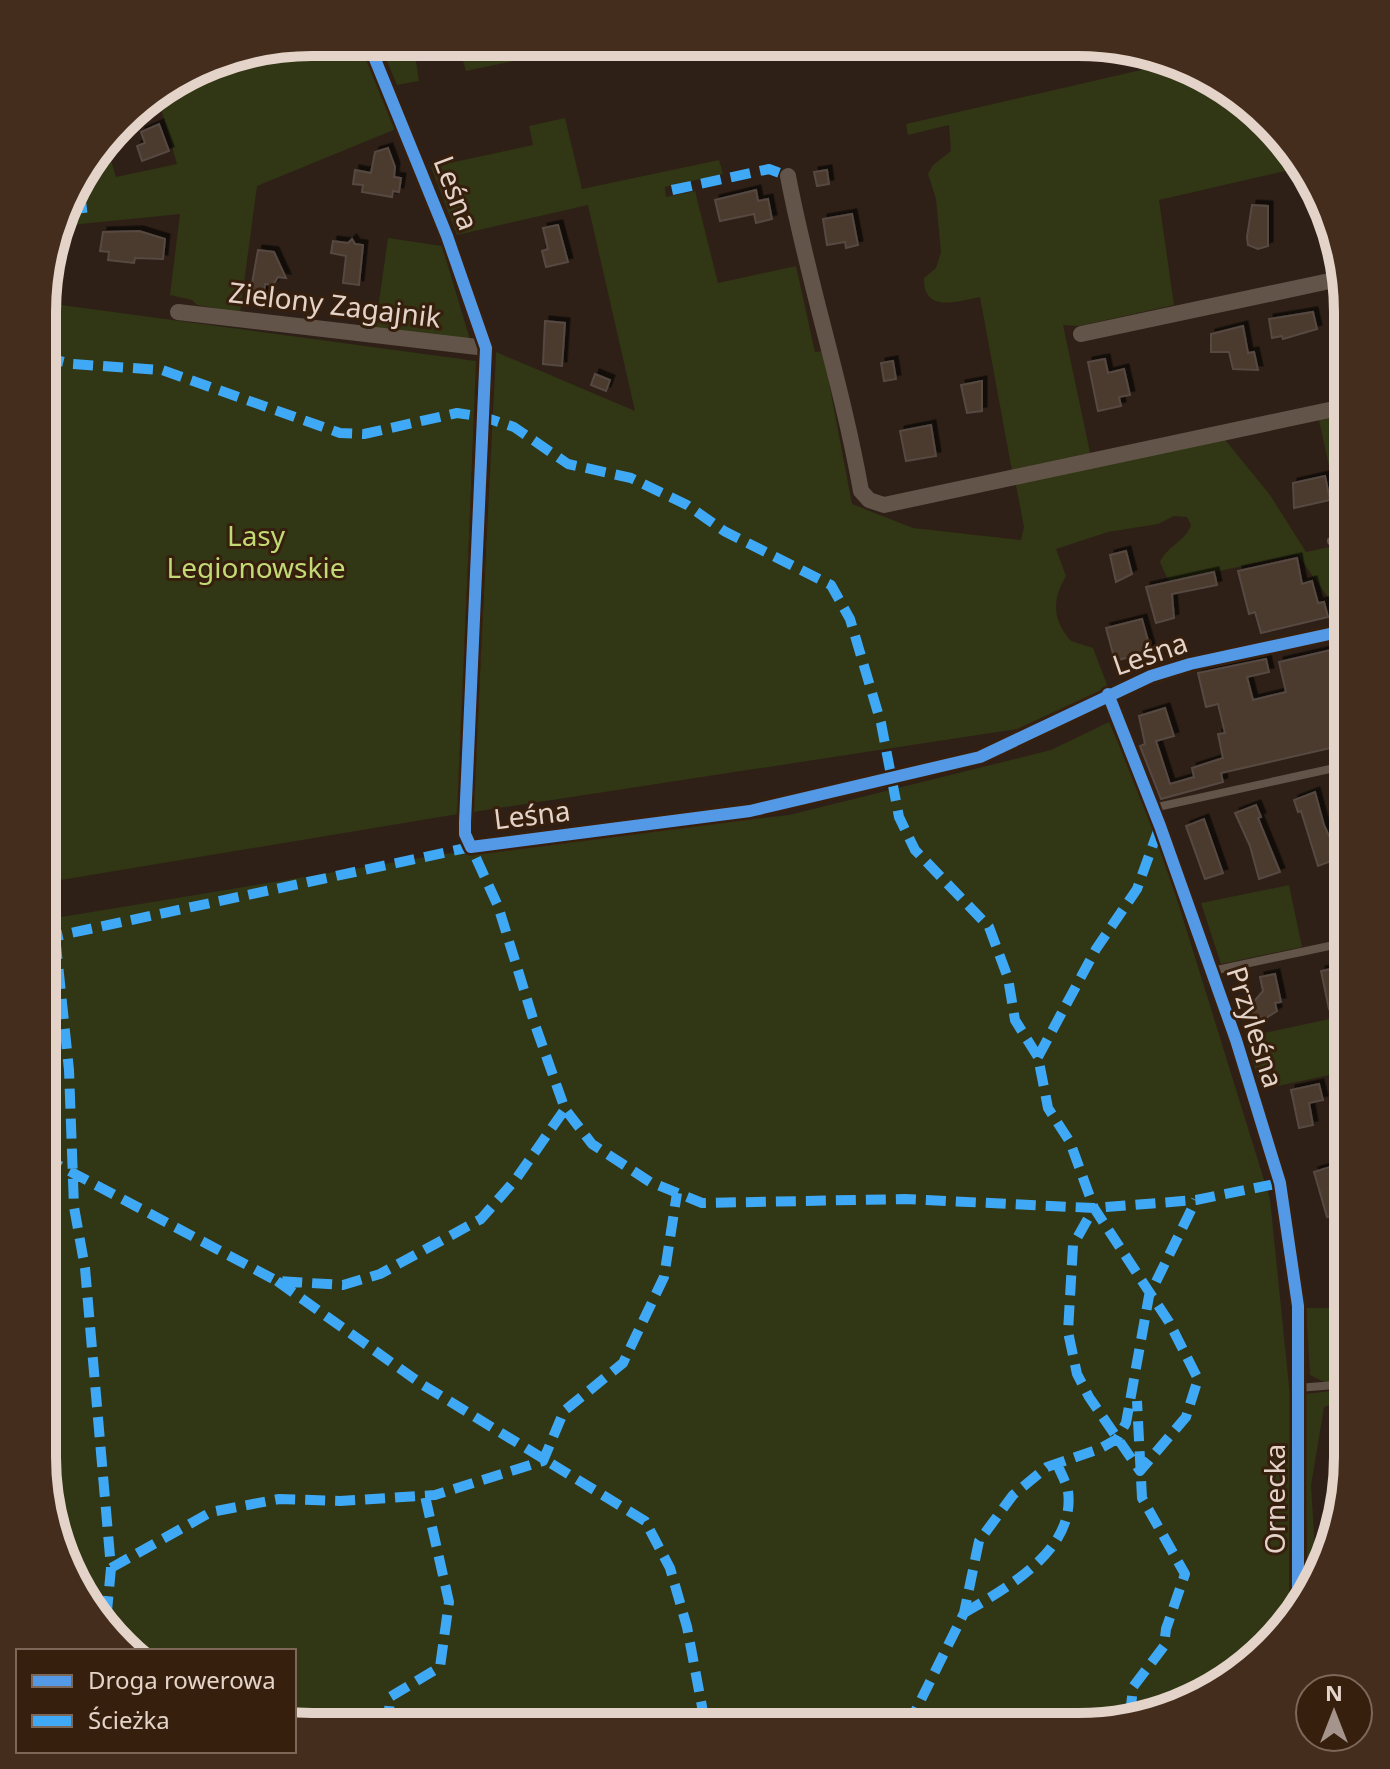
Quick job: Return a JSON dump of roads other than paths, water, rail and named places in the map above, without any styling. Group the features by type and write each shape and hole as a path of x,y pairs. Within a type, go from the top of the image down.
{"street":[{"name":"Leśna","path":"374,56 447,236 486,348 465,834 471,847 750,811 980,757 1044,729 1108,694 1190,664 1334,633"},
{"path":"788,176 810,285 846,408 861,491 869,500 884,505 1334,409"},
{"path":"1081,334 1332,280"},
{"name":"Zielony Zagajnik","path":"178,312 486,348"},
{"name":"Przyleśna","path":"1108,694 1153,808 1211,971 1280,1183 1298,1306 1298,1388"},
{"name":"Ornecka","path":"1298,1388 1303,1580"}],"lane":[{"path":"1153,808 1334,768"},
{"path":"1211,971 1333,945"},
{"path":"1298,1388 1333,1385"}],"park label":[{"name":"Lasy Legionowskie","path":"256,552"}]}
